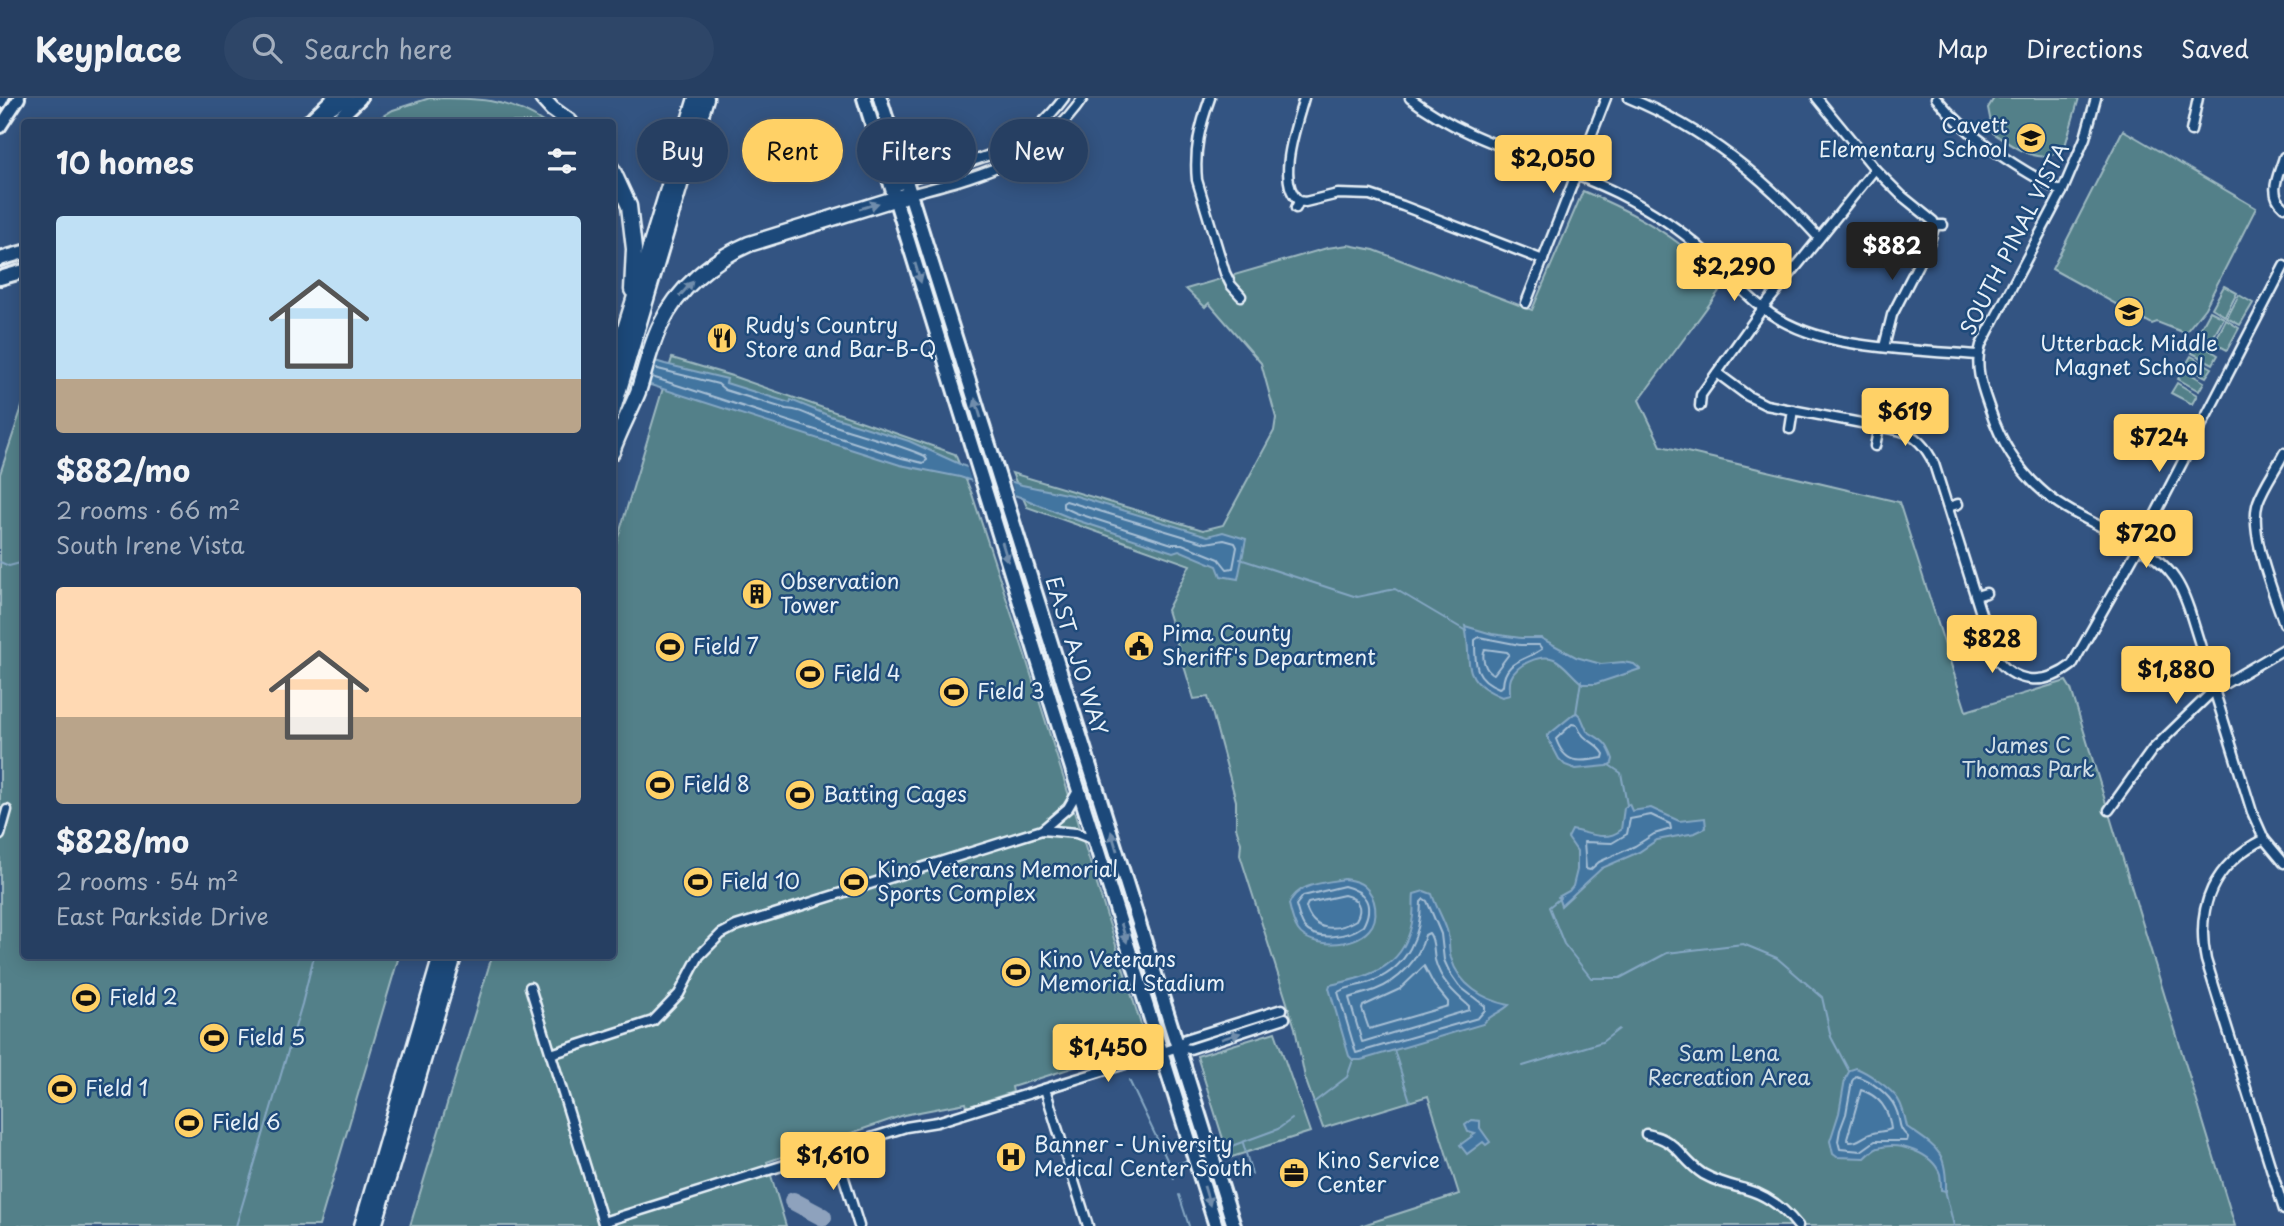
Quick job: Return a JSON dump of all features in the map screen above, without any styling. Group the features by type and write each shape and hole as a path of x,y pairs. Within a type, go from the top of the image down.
{"highway":[{"path":"312,119 335,98"},
{"path":"542,98 566,119"},
{"path":"631,313 696,98"},
{"path":"617,377 706,98"},
{"path":"616,178 629,206 634,249 631,313 626,346"},
{"path":"616,443 637,394 661,324 682,293 708,268 749,244 901,189"},
{"path":"362,1226 440,959"},
{"path":"374,1226 453,959"}],"main road":[{"path":"0,103 3,98"},
{"path":"0,127 19,98"},
{"path":"313,119 346,98"},
{"path":"338,119 360,98"},
{"name":"EAST AJO WAY","path":"864,98 901,189 968,376 1234,1226"},
{"name":"EAST AJO WAY","path":"880,98 951,381 1216,1226"},
{"path":"0,259 21,253"},
{"path":"0,278 21,272"},
{"path":"951,381 968,376"},
{"path":"1040,667 1057,662"}],"street":[{"path":"901,189 1004,149 1035,131 1064,98"},
{"path":"901,189 958,181 1020,158 1051,135 1083,98"},
{"path":"1210,98 1197,141 1197,180 1224,273 1241,296"},
{"path":"1304,98 1289,155 1293,193 1298,205 1338,194 1370,195 1543,260"},
{"path":"1410,98 1469,134 1614,191 1666,221 1705,252 1737,286 1781,320 1822,338 1977,355 1982,386 1997,431 2023,472 2060,505 2138,548 2161,563 2177,581 2184,594 2248,801 2264,839 2284,863"},
{"path":"1526,303 1606,98"},
{"path":"1629,98 1685,125 1724,150 1784,200 1819,238"},
{"path":"1817,98 1875,169 1902,196 1939,225 1892,315 1884,346"},
{"path":"1936,98 2007,161 2062,192"},
{"name":"SOUTH PINAL VISTA","path":"1977,355 1986,332 2062,192 2085,138 2096,98"},
{"path":"2191,131 2198,98"},
{"path":"2284,157 2274,193 2276,200 2284,206"},
{"path":"1700,406 1701,395 1763,308 1875,169"},
{"path":"1717,373 1766,405 1906,432 1914,437 1927,450 1934,464 1994,655 2008,671 2025,678 2041,680 2072,665 2138,548 2284,266"},
{"path":"1790,429 1793,410"},
{"path":"1875,446 1879,427"},
{"path":"2284,453 2259,502 2256,526 2260,549 2284,624"},
{"path":"1948,507 1958,504"},
{"path":"1976,596 1986,593"},
{"path":"2109,810 2152,750 2214,690 2284,649"},
{"path":"1042,830 1068,808 1079,789"},
{"path":"0,835 7,810"},
{"path":"551,1054 653,1021 679,994 699,956 721,934 736,926 1042,830 1076,833 1095,840"},
{"path":"2264,839 2240,853 2214,886 2203,903 2202,928 2206,960 2284,1210"},
{"path":"530,987 603,1224 906,1127 937,1122 1161,1053 1178,1046 1186,1039 1283,1014"},
{"path":"1045,1089 1088,1226"},
{"path":"1646,1134 1671,1142 1698,1170 1713,1180 1758,1193 1776,1203 1798,1226"},
{"path":"835,1149 859,1226"}],"green space":[{"path":"430,98 476,99 517,108 538,119 378,119 393,110"},
{"name":"Cavett Elementary School","path":"1994,98 2079,98 2065,146 2056,153 2038,156 2019,150 1993,133 1988,108"},
{"path":"2123,130 2256,208 2205,308 2185,333 2157,322 2152,324 2052,269"},
{"path":"1583,191 1657,228 1700,261 1722,287 1639,400 1661,446 1899,502 1966,711 2066,681 2071,689 2235,1226 1360,1226 1459,1194 1428,1096 1323,1128 1305,1078 1295,1028 1240,855 1236,801 1208,697 1194,699 1167,610 1190,565 1027,507 1012,473 1203,530 1223,525 1274,431 1276,418 1261,363 1209,303 1205,307 1186,289 1327,248 1348,245 1374,250 1532,310"},
{"path":"2224,286 2237,293 2225,316 2212,308"},
{"path":"2239,295 2253,303 2240,325 2227,318"},
{"path":"2210,311 2224,318 2211,341 2198,333"},
{"path":"2226,320 2239,328 2227,350 2214,343"},
{"path":"2198,343 2218,355 2213,364 2192,353"},
{"path":"2191,356 2212,368 2206,377 2185,366"},
{"name":"Kino Veterans Memorial Sports Complex","path":"672,358 732,376 955,454 972,494 1023,649 1147,1044 1012,1087 1013,1092 967,1107 966,1103 904,1115 767,1162 786,1226 410,1226 491,959 616,959 616,544"},
{"path":"2184,370 2204,382 2199,391 2178,379"},
{"path":"2177,383 2197,395 2192,404 2171,393"},
{"path":"21,410 21,959 398,959 319,1226 0,1226 0,474"},
{"path":"1275,1032 1310,1132 1229,1158 1197,1056"}],"water":[{"path":"616,349 727,379 726,383 790,403 791,400 830,416 909,441 964,466 1022,485 1076,496 1208,536 1223,532 1246,539 1238,579 1221,576 1217,566 1179,550 1173,552 1073,519 1020,497 960,477 900,465 616,374"},
{"path":"1465,626 1492,634 1541,638 1576,657 1601,664 1634,664 1640,669 1595,684 1583,684 1558,661 1536,659 1518,668 1511,678 1510,695 1502,697 1479,684 1473,676"},
{"path":"1577,713 1587,731 1606,744 1613,759 1612,763 1607,766 1576,769 1565,765 1559,759 1547,736"},
{"path":"1629,804 1632,811 1651,808 1679,821 1705,818 1706,828 1695,833 1657,840 1639,852 1602,868 1561,906 1558,897 1573,886 1577,870 1577,851 1568,838 1572,830 1597,836 1615,834 1621,830 1624,808"},
{"path":"1344,879 1362,884 1374,901 1375,919 1369,930 1353,940 1333,944 1304,936 1292,918 1289,904 1293,897 1312,885"},
{"path":"1424,891 1432,894 1444,921 1451,958 1460,976 1482,995 1509,1005 1483,1024 1361,1060 1353,1060 1349,1056 1330,985 1374,972 1395,957 1404,947 1409,933 1414,894"},
{"path":"1856,1068 1884,1085 1894,1095 1901,1105 1907,1127 1938,1152 1945,1167 1946,1191 1941,1190 1940,1174 1936,1166 1914,1151 1886,1146 1876,1149 1865,1158 1837,1157 1833,1154 1830,1141 1839,1113 1845,1079 1850,1070"},
{"path":"1472,1120 1480,1121 1480,1128 1490,1142 1486,1145 1483,1142 1467,1154 1460,1145 1475,1134 1468,1132 1465,1125"}],"pier":[{"path":"325,98 375,98 381,114 372,119 320,119"},
{"path":"965,462 1010,477 1015,496 972,483"}],"waterway":[{"path":"1240,559 1357,597 1395,589 1466,631"},
{"path":"0,562 9,566 21,563"},
{"path":"1576,713 1581,681"},
{"path":"1609,765 1621,773 1627,805"},
{"path":"1560,898 1549,907 1564,944 1591,978 1620,978 1667,953 1743,944 1777,958 1822,997 1831,1037 1849,1071"},
{"path":"236,1226 313,959"},
{"path":"1523,1066 1602,1042 1619,1029"},
{"path":"1394,1050 1410,1101"},
{"path":"1313,1103 1347,1077 1353,1060"},
{"path":"1129,1080 1174,1179"},
{"path":"1218,1151 1278,1129 1292,1119"},
{"path":"1243,1143 1252,1174"},
{"path":"1170,1166 1189,1160"},
{"path":"1945,1190 1954,1226"},
{"path":"1179,1195 1189,1226"}],"taxiway":[{"path":"793,1201 823,1217"}],"place":[{"name":"Cavett Elementary School","path":"2031,138"},
{"name":"Utterback Middle Magnet School","path":"2129,312"},
{"name":"Rudy's Country Store and Bar-B-Q","path":"722,338"},
{"name":"Observation Tower","path":"757,594"},
{"name":"Pima County Sheriff's Department","path":"1139,646"},
{"name":"Field 7","path":"670,647"},
{"name":"Field 4","path":"810,674"},
{"name":"Field 3","path":"954,692"},
{"name":"Field 8","path":"660,785"},
{"name":"Batting Cages","path":"800,795"},
{"name":"Field 10","path":"698,882"},
{"name":"Kino Veterans Memorial Sports Complex","path":"854,882"},
{"name":"Kino Veterans Memorial Stadium","path":"1016,972"},
{"name":"Field 2","path":"86,998"},
{"name":"Field 5","path":"214,1038"},
{"name":"Field 1","path":"62,1089"},
{"name":"Field 6","path":"189,1123"},
{"name":"Banner - University Medical Center South","path":"1011,1157"},
{"name":"Kino Service Center","path":"1294,1173"}],"park label":[{"name":"James C Thomas Park","path":"2028,758"},
{"name":"Sam Lena Recreation Area","path":"1729,1066"}]}
